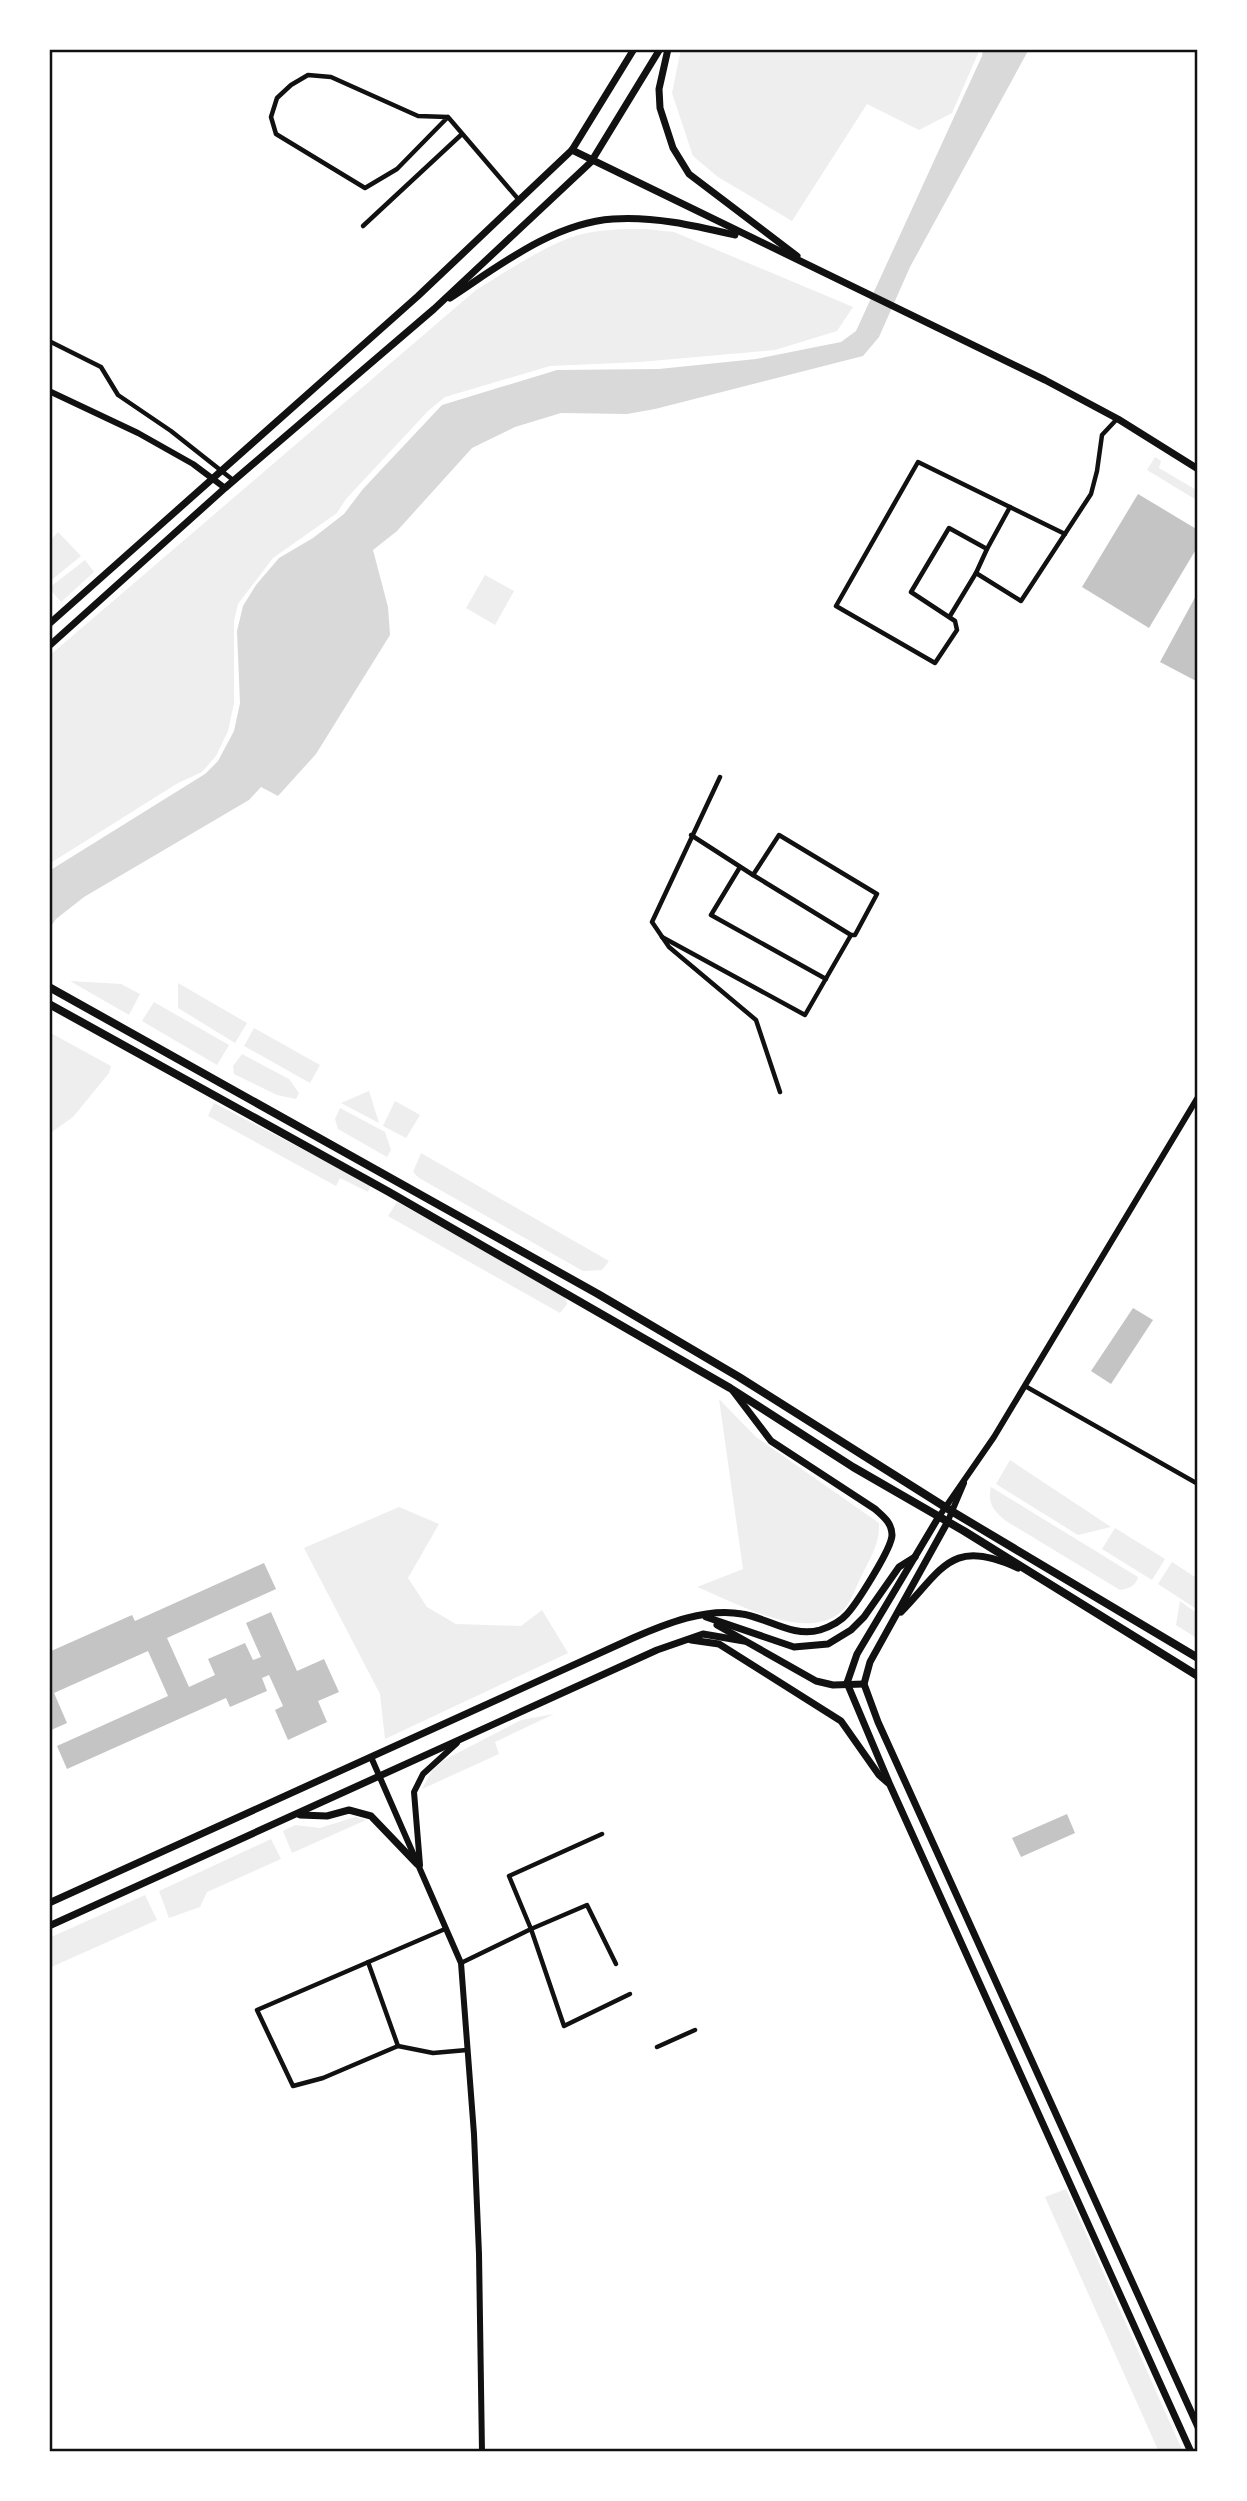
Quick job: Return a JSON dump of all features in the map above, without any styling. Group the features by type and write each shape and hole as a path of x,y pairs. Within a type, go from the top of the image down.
{"main road":[{"path":"49,624 418,296 572,150 634,49"},
{"path":"49,646 225,488 434,309 592,162 660,49"},
{"path":"668,49 659,89 660,108 673,148 690,174 808,265"},
{"path":"572,150 1118,418 1198,469"},
{"path":"434,309 543,240 583,224 613,219 653,220 693,225 750,239"},
{"path":"49,988 598,1294 739,1377 953,1512 1198,1658"},
{"path":"49,1004 389,1192 730,1388 853,1467 1198,1676"},
{"path":"49,1902 637,1636 676,1622 733,1612 806,1632 820,1630 847,1614 889,1548 892,1534 887,1520 875,1509 771,1441 730,1388"},
{"path":"938,1518 857,1654 847,1683 890,1785 1191,2452"},
{"path":"947,1523 870,1662 864,1684 878,1722 1198,2427"},
{"path":"894,1620 938,1570 950,1561 964,1556 992,1558 1047,1583"},
{"path":"702,1616 794,1647 828,1644 851,1630 864,1617 899,1567 915,1558"},
{"path":"702,1616 816,1681 833,1685 864,1684"},
{"path":"49,1926 683,1639 703,1634 744,1641"},
{"path":"683,1639 719,1644 841,1721 879,1775 890,1785"},
{"path":"296,1815 327,1816 349,1810 372,1816 417,1864"}],"street":[{"path":"447,117 397,169 365,188 276,134 271,117 278,98 291,85 308,75 331,77 418,116 447,117 519,200"},
{"path":"363,226 462,134"},
{"path":"49,341 101,367 118,395 171,431 234,481"},
{"path":"49,391 138,433 193,464 225,488"},
{"path":"976,573 1021,601 1091,494 1102,435 1118,418"},
{"path":"987,549 949,528 911,592 955,621 957,630 935,663 836,606 918,462 1065,534"},
{"path":"950,616 1010,507"},
{"path":"720,778 652,922 668,947 756,1020 780,1092"},
{"path":"691,835 851,935"},
{"path":"662,937 805,1015 877,894 779,835 753,875"},
{"path":"740,867 710,915 826,979"},
{"path":"938,1518 994,1437 1198,1097"},
{"path":"1025,1386 1198,1484"},
{"path":"947,1523 966,1476"},
{"path":"421,1874 414,1792 423,1774 457,1742"},
{"path":"371,1757 461,1963 480,2254 481,2452"},
{"path":"602,1834 509,1876 531,1929 564,2026 630,1994"},
{"path":"461,1963 587,1905 616,1964"},
{"path":"446,1928 257,2010 293,2086 323,2078 398,2046 433,2053 467,2050"},
{"path":"368,1962 398,2046"},
{"path":"657,2048 695,2030"}],"shaded area":[{"path":"681,49 980,49 952,113 919,130 867,104 792,221 718,177 693,156 672,93"},
{"path":"983,49 1029,49 910,267 879,337 863,356 655,409 627,414 561,413 515,427 472,448 397,531 373,550 388,607 390,635 316,754 278,796 261,787 249,800 84,897 56,919 49,929 49,871 205,774 218,761 234,731 240,703 237,631 243,606 256,585 279,558 313,538 344,514 363,489 442,405 557,370 659,369 756,359 841,342 856,331"},
{"path":"645,229 674,232 853,307 837,331 775,350 640,362 550,366 445,397 428,411 346,499 337,513 273,558 238,604 234,621 234,703 228,731 216,756 202,772 178,783 49,864 49,656 476,290 563,240 601,231"},
{"path":"1155,457 1161,461 1159,468 1198,491 1198,501 1147,470"},
{"path":"58,532 81,556 49,582 49,542"},
{"path":"85,560 94,572 61,602 49,588"},
{"path":"485,575 514,591 495,625 466,608"},
{"path":"70,981 121,984 140,994 129,1015"},
{"path":"178,983 247,1023 235,1043 178,1008"},
{"path":"154,1002 229,1045 217,1065 142,1021"},
{"path":"254,1028 320,1065 310,1083 244,1046"},
{"path":"49,1032 111,1066 109,1073 73,1117 49,1134"},
{"path":"242,1054 289,1079 299,1093 296,1099 277,1095 234,1074 233,1066"},
{"path":"369,1091 379,1123 341,1103"},
{"path":"395,1101 420,1115 406,1138 383,1126"},
{"path":"214,1103 371,1185 368,1192 340,1178 336,1186 208,1116"},
{"path":"340,1108 385,1132 391,1150 387,1157 338,1129 335,1119"},
{"path":"421,1153 609,1261 602,1270 583,1271 419,1178 413,1172"},
{"path":"397,1202 565,1297 567,1304 560,1313 388,1216"},
{"path":"719,1399 756,1437 879,1523 876,1545 850,1601 841,1612 826,1620 789,1622 769,1617 697,1587 743,1569"},
{"path":"1010,1460 1111,1527 1078,1535 996,1484"},
{"path":"991,1487 1138,1577 1135,1583 1120,1590 1006,1521 993,1507"},
{"path":"399,1507 439,1524 408,1578 427,1607 456,1624 521,1626 542,1610 568,1653 385,1739 380,1694 304,1548"},
{"path":"1115,1528 1165,1559 1152,1580 1102,1549"},
{"path":"1172,1562 1198,1579 1198,1610 1158,1584"},
{"path":"1180,1601 1198,1614 1198,1639 1176,1625"},
{"path":"554,1714 495,1742 499,1754 422,1789 432,1771 444,1760 521,1720"},
{"path":"355,1817 366,1820 292,1853 283,1831 295,1825 320,1828"},
{"path":"271,1839 281,1859 207,1892 200,1907 169,1918 159,1891"},
{"path":"145,1895 157,1920 49,1968 49,1938"},
{"path":"1066,2189 1183,2452 1159,2452 1045,2197"}],"building":[{"path":"1138,494 1198,530 1198,546 1149,628 1082,587"},
{"path":"1198,592 1198,682 1160,662"},
{"path":"1133,1308 1153,1320 1111,1384 1091,1371"},
{"path":"264,1563 276,1589 167,1638 189,1687 215,1675 208,1659 245,1643 253,1660 261,1657 246,1623 271,1612 297,1671 324,1659 339,1692 318,1701 327,1722 288,1740 275,1710 283,1706 269,1675 262,1678 267,1691 230,1707 226,1698 67,1769 57,1746 168,1696 148,1651 54,1693 67,1723 49,1731 49,1652 132,1615 135,1621"},
{"path":"1067,1814 1075,1833 1021,1857 1012,1838"}]}
